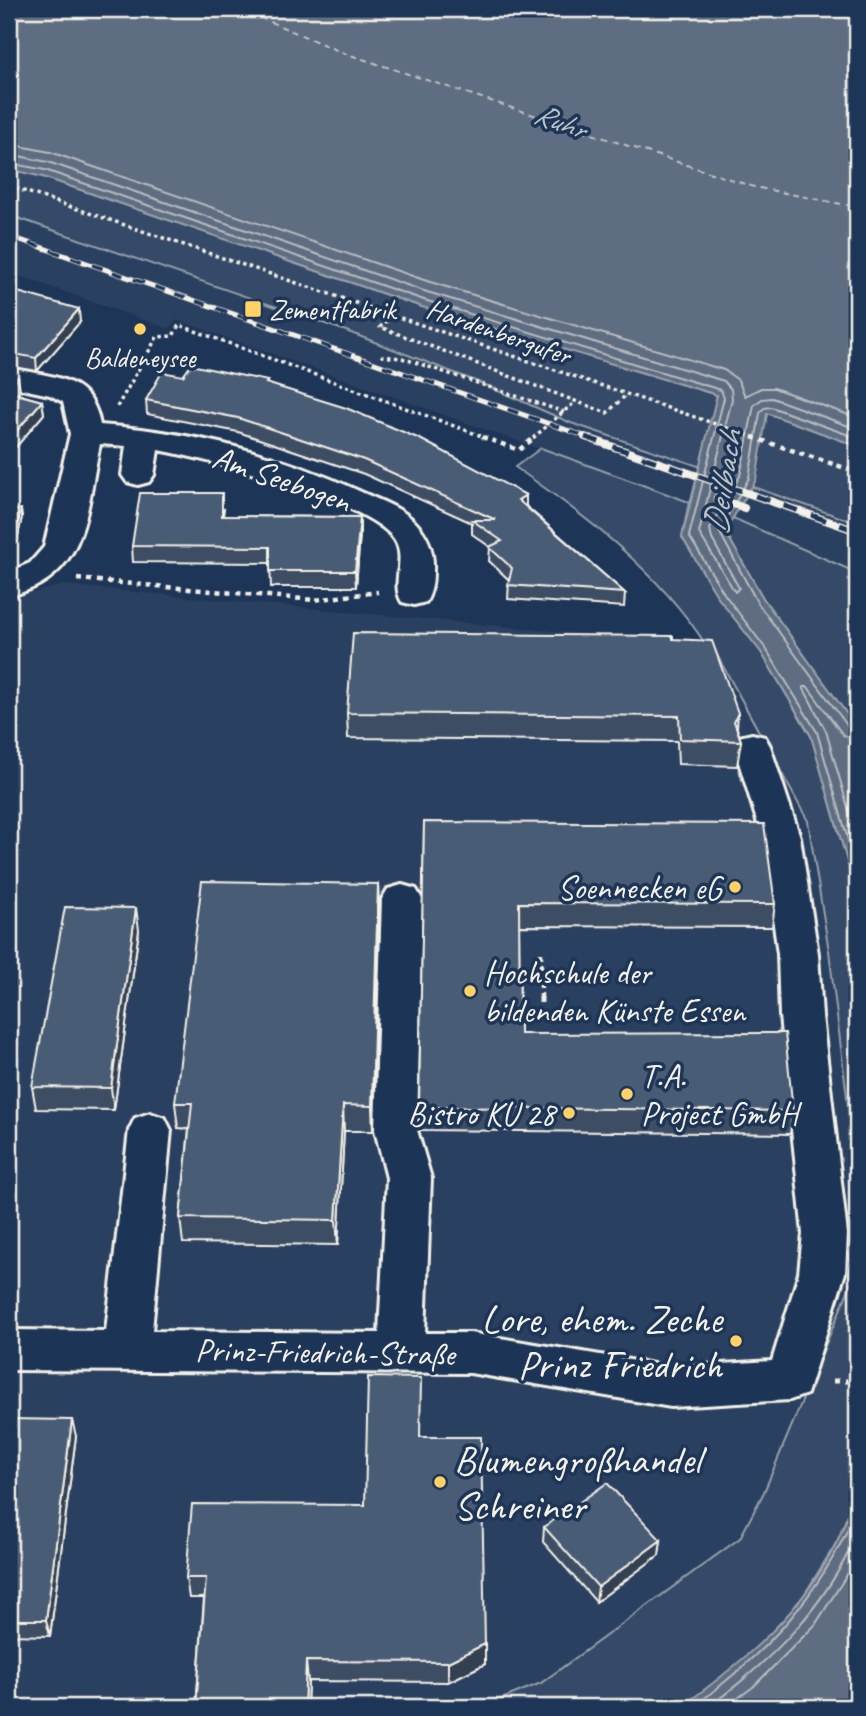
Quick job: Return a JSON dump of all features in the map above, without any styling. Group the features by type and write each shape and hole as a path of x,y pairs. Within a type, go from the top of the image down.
{"street":[{"path":"9,377 60,388 74,396 82,408 86,435 60,549 42,570 9,585"},
{"name":"Am Seebogen","path":"86,435 148,439 284,472 334,491 395,521 412,540 417,561 414,594"},
{"path":"138,475 142,447 148,439"},
{"path":"752,746 781,837 799,954 801,1016 825,1234 811,1381"},
{"path":"401,1350 409,1178 396,1130 402,899"},
{"path":"127,1348 150,1130"},
{"name":"Prinz-Friedrich-Straße","path":"9,1350 401,1350 470,1353 671,1387 811,1381"}],"path":[{"name":"Hardenbergufer","path":"9,186 857,472"},
{"path":"394,316 380,327 607,413 626,395"},
{"path":"86,435 110,417 157,337 173,336 179,326 519,450 575,402"},
{"path":"381,355 402,358 565,412"},
{"path":"87,580 314,600 379,592 414,594"},
{"path":"541,953 541,1015"},
{"path":"811,1381 857,1381"}],"shaded area":[{"path":"9,169 43,177 422,307 717,395 701,467 571,423 478,382 346,331 9,215"},
{"path":"9,215 346,331 478,382 571,423 857,522 857,576 730,523 735,514 689,502 177,320 169,329 9,272"},
{"path":"767,413 857,446 857,523 753,487"},
{"path":"541,448 689,502 682,537 719,599 761,652 811,736 854,885 857,885 857,1489 838,1540 796,1608 736,1668 681,1707 482,1707 541,1683 740,1538 764,1492 856,1272 855,1162 829,951 808,821 712,646 706,645 666,593 620,547 515,467"},
{"path":"733,518 857,573 857,728 763,598 725,531"},
{"path":"63,585 712,646 807,817 829,951 855,1162 856,1272 764,1492 740,1538 541,1683 482,1707 9,1707 9,599"}],"water":[{"path":"9,9 857,9 857,446 767,413 756,480 725,531 763,598 857,728 857,885 854,885 811,736 761,652 719,599 682,537 717,395 422,307 43,177 9,169"},
{"path":"857,1489 857,1691 844,1707 681,1707 749,1653 790,1612 824,1565 841,1533"}],"building":[{"path":"14,291 79,309 36,358 9,353 9,314"},
{"path":"191,365 268,381 266,383 346,408 420,439 526,495 518,500 625,593 508,585 512,568 489,547 502,541 472,520 496,520 364,460 238,418 146,400 162,372 183,376"},
{"path":"9,376 18,378 9,388"},
{"path":"9,392 42,401 14,434 9,433"},
{"path":"140,493 222,493 222,516 360,517 355,571 270,571 270,547 132,546"},
{"path":"21,509 12,547 9,547 9,512"},
{"path":"353,633 673,636 673,639 712,641 738,713 734,721 741,741 680,739 679,716 347,713"},
{"path":"424,822 764,824 775,904 519,903 520,1034 785,1033 793,1111 419,1107"},
{"path":"202,881 378,884 372,1106 343,1105 336,1220 180,1218 192,1103 175,1103"},
{"path":"65,907 136,908 111,1088 32,1087"},
{"path":"368,1377 421,1378 420,1437 481,1437 485,1644 448,1662 306,1661 304,1707 196,1707 206,1578 186,1578 192,1504 365,1505"},
{"path":"9,1419 72,1420 46,1620 9,1620"},
{"path":"607,1483 661,1540 598,1587 544,1527"}],"ferry route":[{"path":"240,9 341,52 754,187 857,207"}],"railway":[{"path":"9,236 590,438"},
{"path":"585,437 857,531"},
{"path":"717,498 744,508"}],"place":[{"name":"Zementfabrik","path":"253,309"},
{"name":"Baldeneysee","path":"140,329"},
{"name":"Soennecken eG","path":"735,887"},
{"name":"Hochschule der bildenden Künste Essen","path":"470,991"},
{"name":"T.A. Project GmbH","path":"627,1094"},
{"name":"Bistro KU 28","path":"569,1113"},
{"name":"Lore, ehem. Zeche Prinz Friedrich","path":"736,1341"},
{"name":"Blumengroßhandel Schreiner","path":"440,1482"}],"water label":[{"name":"Ruhr","path":"560,121"},
{"name":"Deilbach","path":"722,482"}]}
